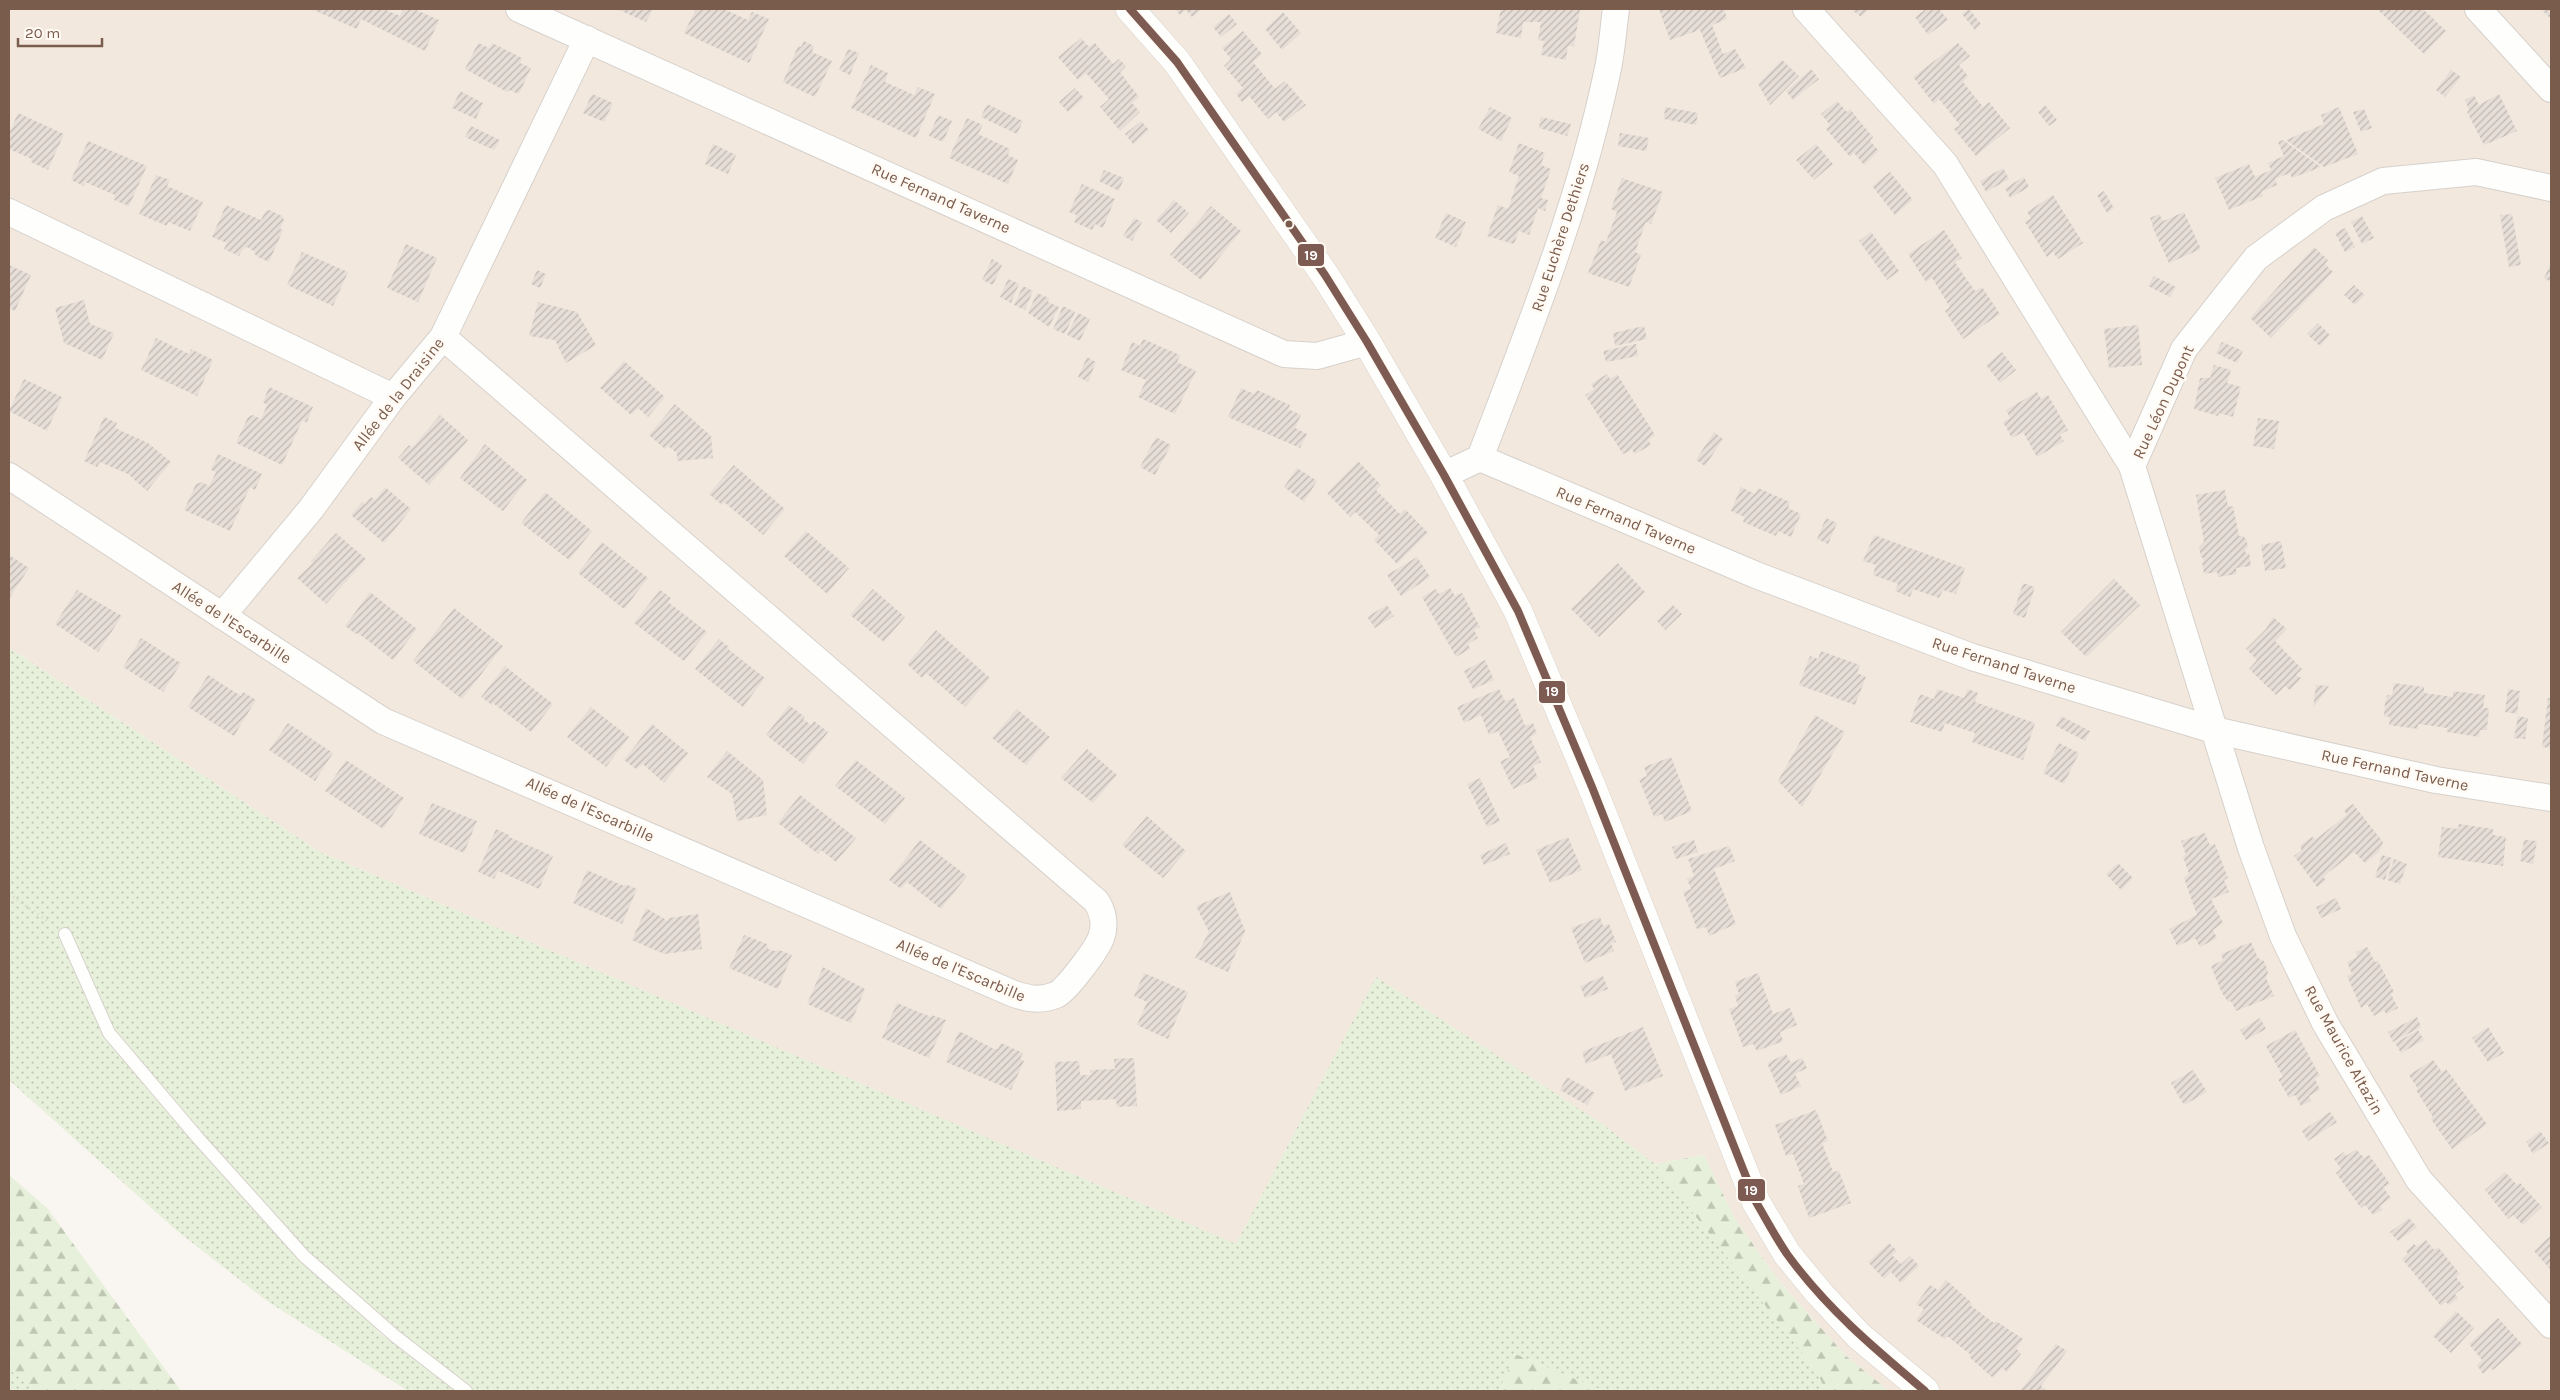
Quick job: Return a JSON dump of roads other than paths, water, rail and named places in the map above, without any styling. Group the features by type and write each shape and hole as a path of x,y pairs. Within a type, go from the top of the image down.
{"street":[{"name":"Rue Fernand Taverne","path":"519,9 587,38 1284,354 1317,356 1367,342"},
{"path":"1130,9 1177,62 1265,191 1293,227 1367,342 1444,475 1518,611 1592,787 1756,1202 1787,1254 1819,1293 1859,1336 1925,1391"},
{"name":"Rue Euchère Dethiers","path":"1480,458 1557,257 1585,163 1606,80 1616,9"},
{"name":"Rue Maurice Altazin","path":"1806,9 1946,164 2132,466 2251,848 2283,936 2325,1023 2419,1180 2551,1325"},
{"path":"2478,9 2551,89"},
{"name":"Allée de la Draisine","path":"222,616 311,509 393,397 443,337 587,38"},
{"name":"Rue Léon Dupont","path":"2132,466 2184,349 2256,258 2324,208 2383,181 2476,172 2551,188"},
{"path":"9,212 393,397"},
{"name":"Allée de l'Escarbille","path":"9,476 383,721 1014,994 1036,1001 1057,995 1067,988 1102,938 1102,911 1096,901 443,337"},
{"name":"Rue Fernand Taverne","path":"1480,458 1756,576 1972,657 2214,730 2436,780 2551,798"},
{"path":"1444,475 1480,458"}],"lane":[{"path":"65,934 109,1033 198,1138 304,1256 395,1336 466,1391"}]}
